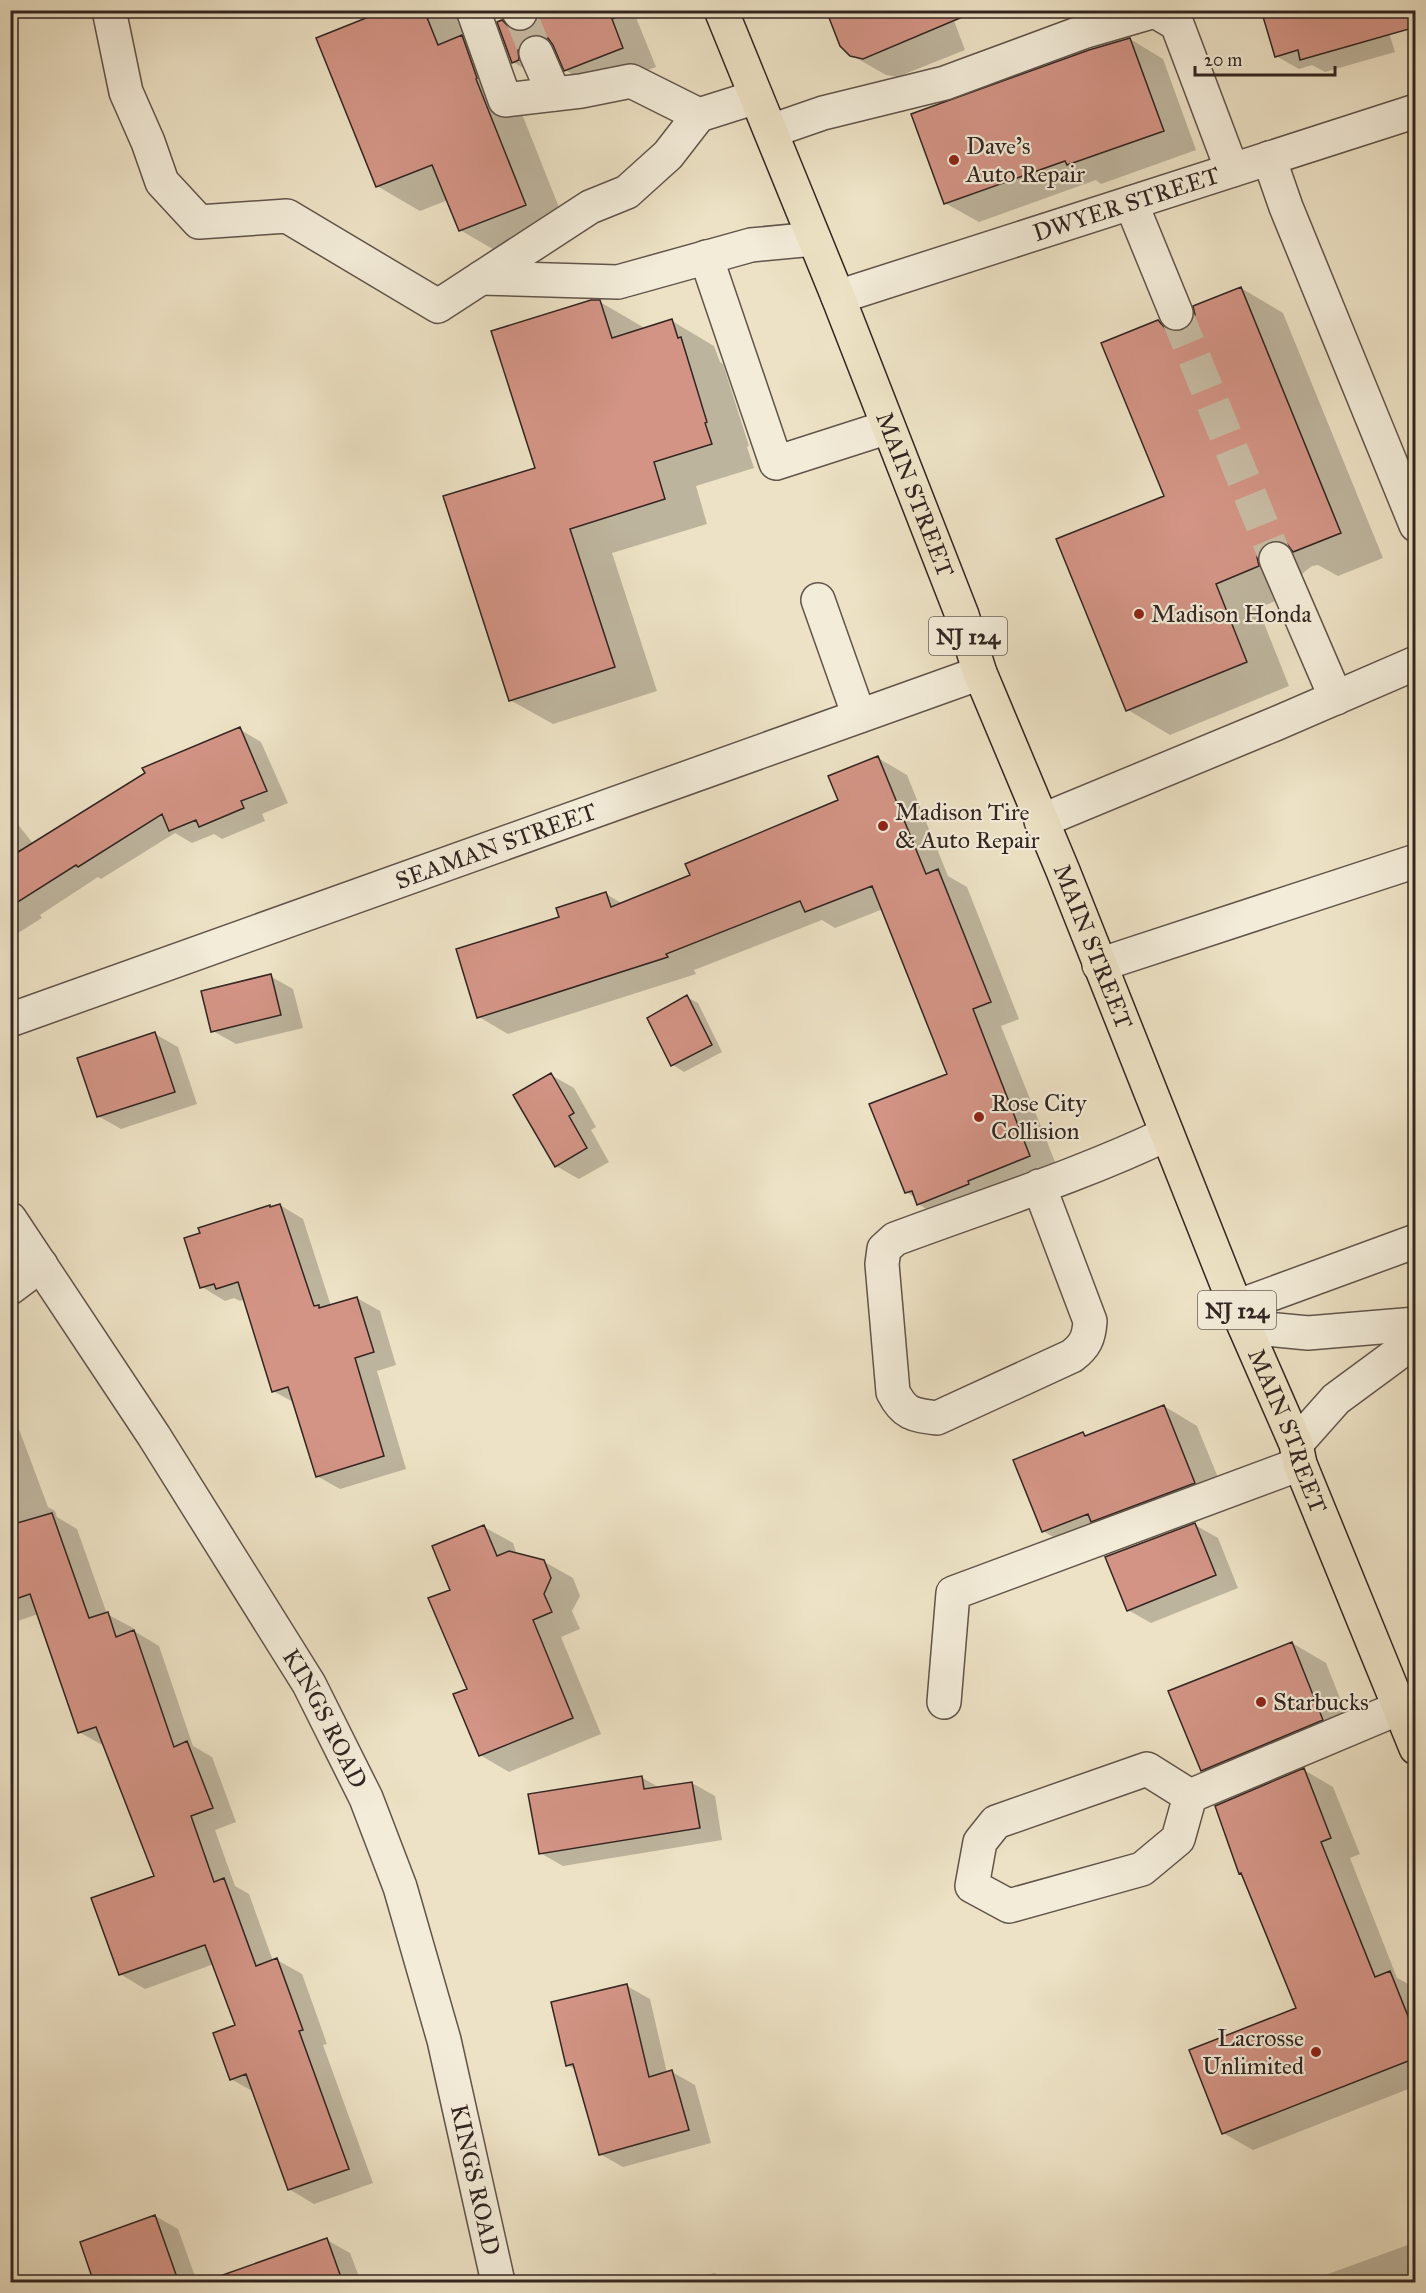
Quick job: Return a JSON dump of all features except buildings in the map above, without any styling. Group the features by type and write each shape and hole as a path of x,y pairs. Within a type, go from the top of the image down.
{"main road":[{"name":"MAIN STREET","path":"721,10 838,297 962,615 980,673 1416,1748"}],"street":[{"path":"109,10 126,92 148,142 162,182 199,222 287,216 438,306 590,207 627,192 668,155 699,115 756,97"},
{"path":"771,131 823,113 945,83 1083,32 1155,10 1177,24 1232,170"},
{"path":"502,13 505,100 631,81 699,115"},
{"path":"527,57 543,95"},
{"name":"DWYER STREET","path":"838,297 1416,111"},
{"path":"1269,158 1290,218 1416,525"},
{"path":"1131,203 1176,313"},
{"path":"481,278 618,282 751,245 814,239"},
{"path":"706,257 776,463 888,427"},
{"path":"1276,559 1336,698"},
{"path":"818,600 859,716"},
{"path":"1041,821 1416,663"},
{"name":"SEAMAN STREET","path":"10,1020 980,673"},
{"path":"1099,965 1416,861"},
{"path":"1039,1186 1090,1321 1089,1336 1082,1348 1072,1356 937,1418 914,1416 900,1406 893,1392 882,1264 884,1249 895,1239 1039,1186 1118,1158 1167,1134"},
{"name":"KINGS ROAD","path":"10,1219 154,1436 309,1684 366,1798 400,1887 444,2040 498,2283"},
{"path":"1240,1317 1416,1241"},
{"path":"10,1288 41,1264"},
{"path":"1240,1317 1308,1332 1416,1324"},
{"path":"944,1702 953,1593 1298,1454 1336,1399 1416,1340"},
{"path":"1190,1796 1399,1708"},
{"path":"1147,1769 1190,1796 1178,1839 1142,1869 1009,1906 972,1886 980,1842 996,1822 1147,1769"}],"tunnel":[{"path":"520,13 536,53"},
{"path":"1176,313 1276,559"}],"place":[{"name":"Dave's Auto Repair","path":"954,160"},
{"name":"Madison Honda","path":"1139,614"},
{"name":"Madison Tire & Auto Repair","path":"883,826"},
{"name":"Rose City Collision","path":"979,1117"},
{"name":"Starbucks","path":"1261,1702"},
{"name":"Lacrosse Unlimited","path":"1316,2052"}]}
